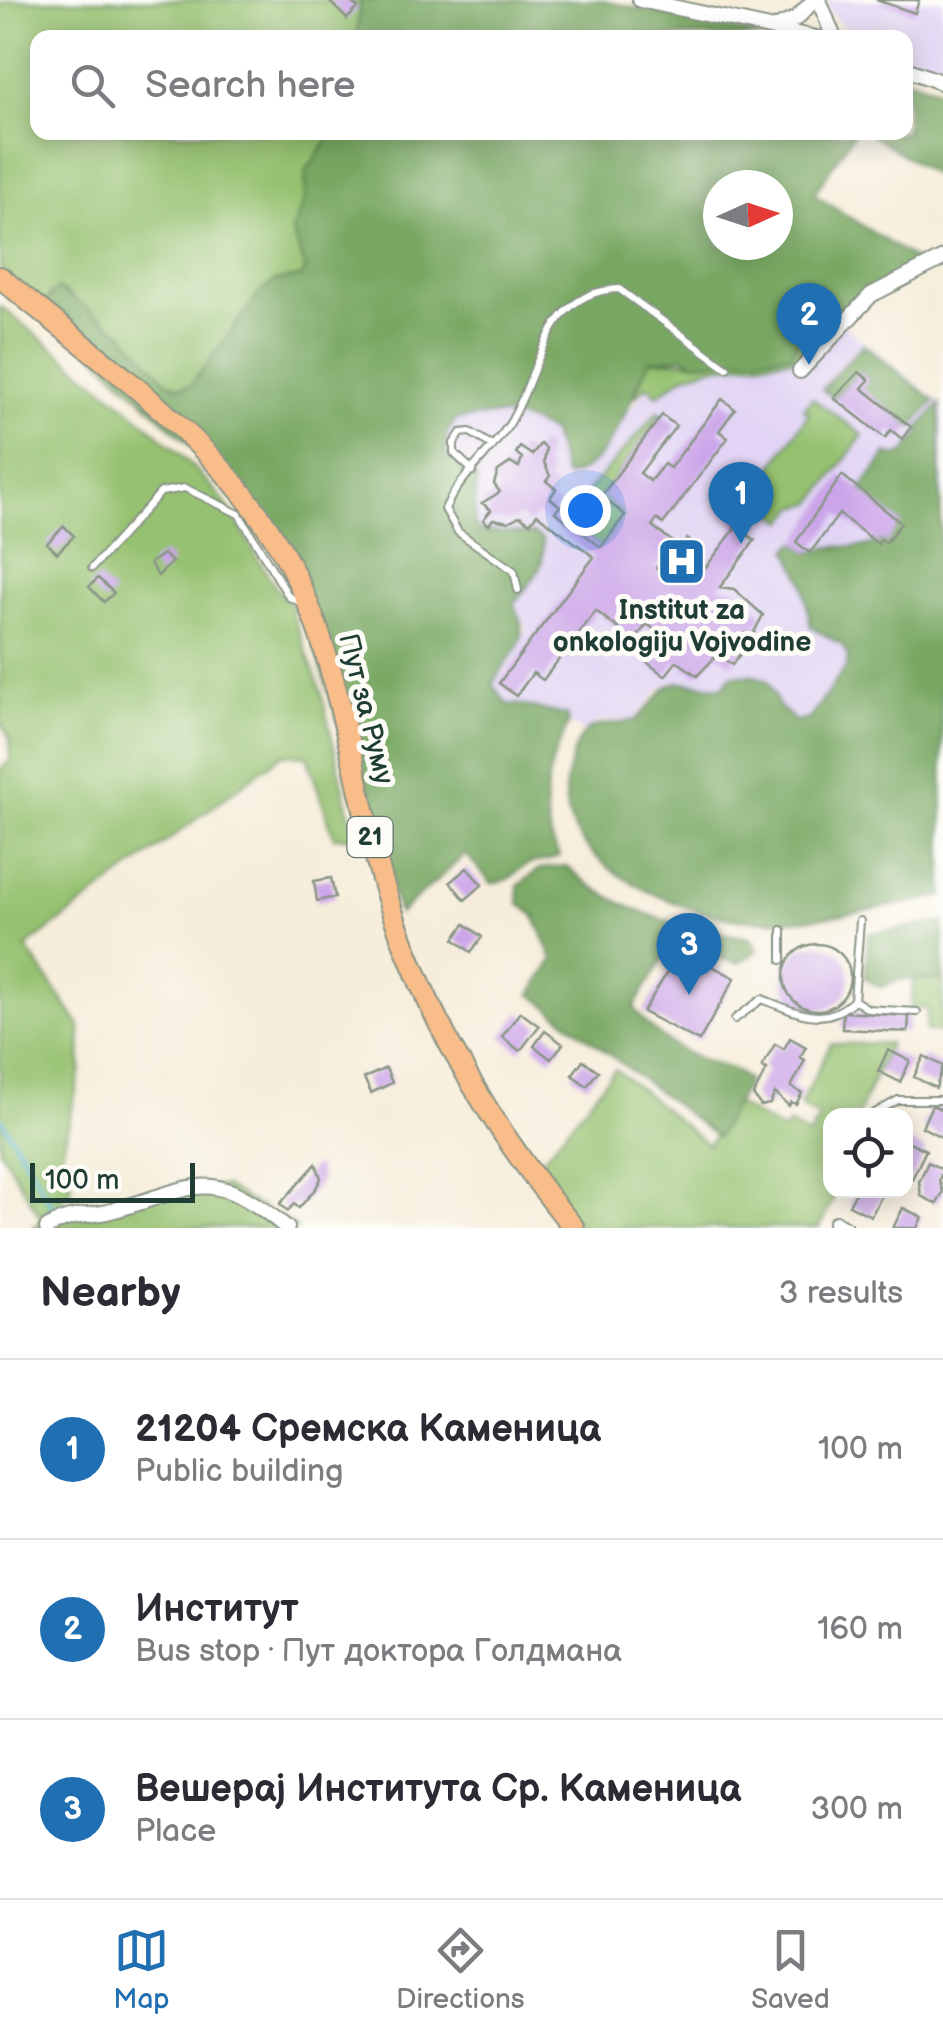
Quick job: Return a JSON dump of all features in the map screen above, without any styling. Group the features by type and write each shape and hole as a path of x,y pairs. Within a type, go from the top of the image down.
{"main road":[{"name":"Пут за Руму","path":"0,277 155,405 226,474 267,526 308,604 336,695 381,878 408,957 480,1102 574,1228"}],"street":[{"path":"640,0 783,30"},
{"path":"775,28 798,18 817,0 830,30"},
{"path":"913,72 943,83"},
{"path":"800,371 871,295 943,258"},
{"path":"48,1228 72,1214 110,1211 176,1188 205,1184 222,1186 288,1228"}],"lane":[{"path":"518,590 514,570 448,521 446,509 450,498 511,421 552,325 576,302 605,289 630,293 727,368"},
{"path":"473,471 454,453 454,443 470,432 492,446"},
{"path":"92,568 161,492 185,488 239,514 292,601 308,604"},
{"path":"854,1000 860,921"},
{"path":"782,930 782,960"},
{"path":"736,1019 762,999 806,1017 821,1018 854,1000"},
{"path":"854,1000 868,1009 917,1012"},
{"path":"884,1108 898,1100 943,1100"}],"shaded area":[{"path":"828,0 943,0 943,72 913,63 913,30 846,30 829,11"},
{"path":"836,319 943,405 943,497 846,667 809,719 796,722 779,706 768,681 722,687 674,681 659,689 635,720 601,721 584,732 569,723 567,715 548,714 527,704 507,704 493,685 526,629 514,603 540,571 534,534 480,531 474,524 477,480 446,456 447,433 456,420 509,413 528,418 552,433 565,477 613,432 648,386 658,394 684,376 712,367 800,358"}],"green space":[{"path":"360,0 358,30 30,30 30,140 328,140 306,172 305,199 292,232 306,269 301,278 275,281 191,385 180,387 168,382 64,291 51,293 44,307 0,269 0,3"},
{"path":"360,0 599,0 734,30 358,30"},
{"path":"913,80 943,91 943,181 880,140 913,140"},
{"path":"328,140 849,140 814,194 918,262 841,308 804,323 792,354 695,363 683,357 650,361 607,446 595,461 565,477 552,433 540,426 506,416 456,420 447,433 446,455 477,479 474,524 480,531 534,534 542,539 540,566 514,603 521,638 493,685 507,704 567,715 569,723 550,772 546,805 547,822 559,856 527,865 507,879 491,883 466,854 399,914 276,526 44,307 57,288 123,333 168,382 180,387 191,385 259,294 275,281 301,277 306,269 292,232 305,199 306,172"},
{"path":"893,274 841,314 800,358 712,367 684,376 658,395 647,386 633,399 650,361 707,362 745,353 812,322"},
{"path":"0,306 140,418 193,467 226,505 275,586 294,607 292,613 321,691 355,837 334,837 307,756 283,754 26,947 80,1026 81,1070 62,1152 72,1189 44,1220 158,1191 224,1186 297,1228 33,1228 42,1220 0,1150 0,769 10,761 10,739 0,722"},
{"path":"863,344 935,401 911,427 862,388 869,380 859,372 834,398 822,389"},
{"path":"812,398 863,435 813,503 796,507 785,521 746,495 762,482 809,413 804,409"},
{"path":"940,404 943,896 830,916 744,919 716,915 664,898 610,869 573,827 566,801 568,772 583,734 598,726 636,720 670,685 686,682 722,687 733,675 753,675 768,681 779,706 796,722 809,719 846,667 848,656 842,645 811,627 803,581 788,549 796,542 810,553 828,547 865,546 881,539 886,543 859,492 887,453 904,453"},
{"path":"658,412 662,415 601,496 625,515 601,547 575,527 592,504 588,491"},
{"path":"567,866 607,896 653,916 751,938 758,951 737,963 686,946 668,950 634,1007 656,1033 674,1046 732,1069 748,1081 717,1137 531,994 553,960 534,915 519,903 518,886 539,869"},
{"path":"943,922 943,980 902,979 881,987 865,978 868,934"},
{"path":"913,979 943,980 943,1032 926,1031 927,1009 911,1008"},
{"path":"889,1043 861,1108 823,1108 823,1198 834,1198 819,1228 580,1228 533,1171 615,1069 708,1145 735,1104 784,1131 789,1124 809,1136 819,1117 800,1106 831,1044"}],"building":[{"path":"328,0 349,0 358,8 347,19"},
{"path":"876,0 919,0 915,13"},
{"path":"859,372 869,380 862,388 911,427 902,439 891,430 885,438 834,398"},
{"path":"722,399 735,409 719,431 728,438 663,524 657,519 652,526 681,548 687,539 695,545 688,554 706,567 734,530 735,510 742,510 741,530 755,540 720,587 734,589 763,615 753,634 746,634 752,638 732,665 718,654 697,676 677,661 665,676 644,660 663,636 647,624 634,641 596,611 543,680 533,673 516,696 499,683 594,557 537,514 530,523 520,516 508,522 493,519 489,525 483,520 491,510 482,503 500,492 494,484 498,471 510,463 519,467 522,458 516,453 520,447 532,455 540,444 546,448 544,462 550,476 546,481 556,489 550,498 560,506 555,512 601,547 625,515 601,496 662,415 676,426 640,473 650,481 664,464 670,468","holes":["666,555 679,565 669,578 656,568"]},
{"path":"842,475 901,523 886,543 881,539 878,544 839,514 810,553 796,542"},
{"path":"64,526 74,536 57,553 47,543"},
{"path":"163,554 172,562 158,576 150,563"},
{"path":"98,578 114,593 104,602 89,587"},
{"path":"467,868 482,885 465,900 450,882"},
{"path":"331,878 335,897 317,901 314,881"},
{"path":"465,924 482,937 471,952 454,939"},
{"path":"817,944 841,953 850,977 841,1001 817,1010 793,1001 784,977 793,953"},
{"path":"681,950 735,978 699,1041 643,1012"},
{"path":"520,1012 539,1026 520,1051 502,1037"},
{"path":"843,1012 909,1016 908,1032 842,1029"},
{"path":"545,1031 563,1044 551,1059 534,1046"},
{"path":"790,1038 806,1047 800,1057 805,1060 791,1087 802,1093 796,1104 791,1102 789,1106 775,1093 770,1104 761,1106 753,1095 767,1069 762,1067 775,1044 784,1049"},
{"path":"888,1050 910,1061 900,1082 878,1071"},
{"path":"924,1056 943,1066 936,1088 914,1077"},
{"path":"583,1060 598,1071 587,1086 572,1075"},
{"path":"386,1068 392,1083 371,1093 364,1078"},
{"path":"932,1105 943,1110 943,1138 922,1127"},
{"path":"913,1144 926,1150 913,1177"},
{"path":"928,1162 943,1170 939,1180 943,1192 937,1204 921,1196 919,1182"},
{"path":"316,1164 321,1178 316,1188 299,1208 294,1204 288,1211 280,1204"},
{"path":"853,1198 880,1198 871,1216 849,1205"},
{"path":"903,1208 922,1217 917,1228 893,1228"}],"waterway":[{"path":"0,1117 56,1212"}],"place":[{"name":"Институт","path":"809,365"},
{"name":"21204 Сремска Каменица","path":"741,544"},
{"name":"Institut za onkologiju Vojvodine","path":"682,562"},
{"name":"Вешерај Института Ср. Каменица","path":"689,995"}]}
